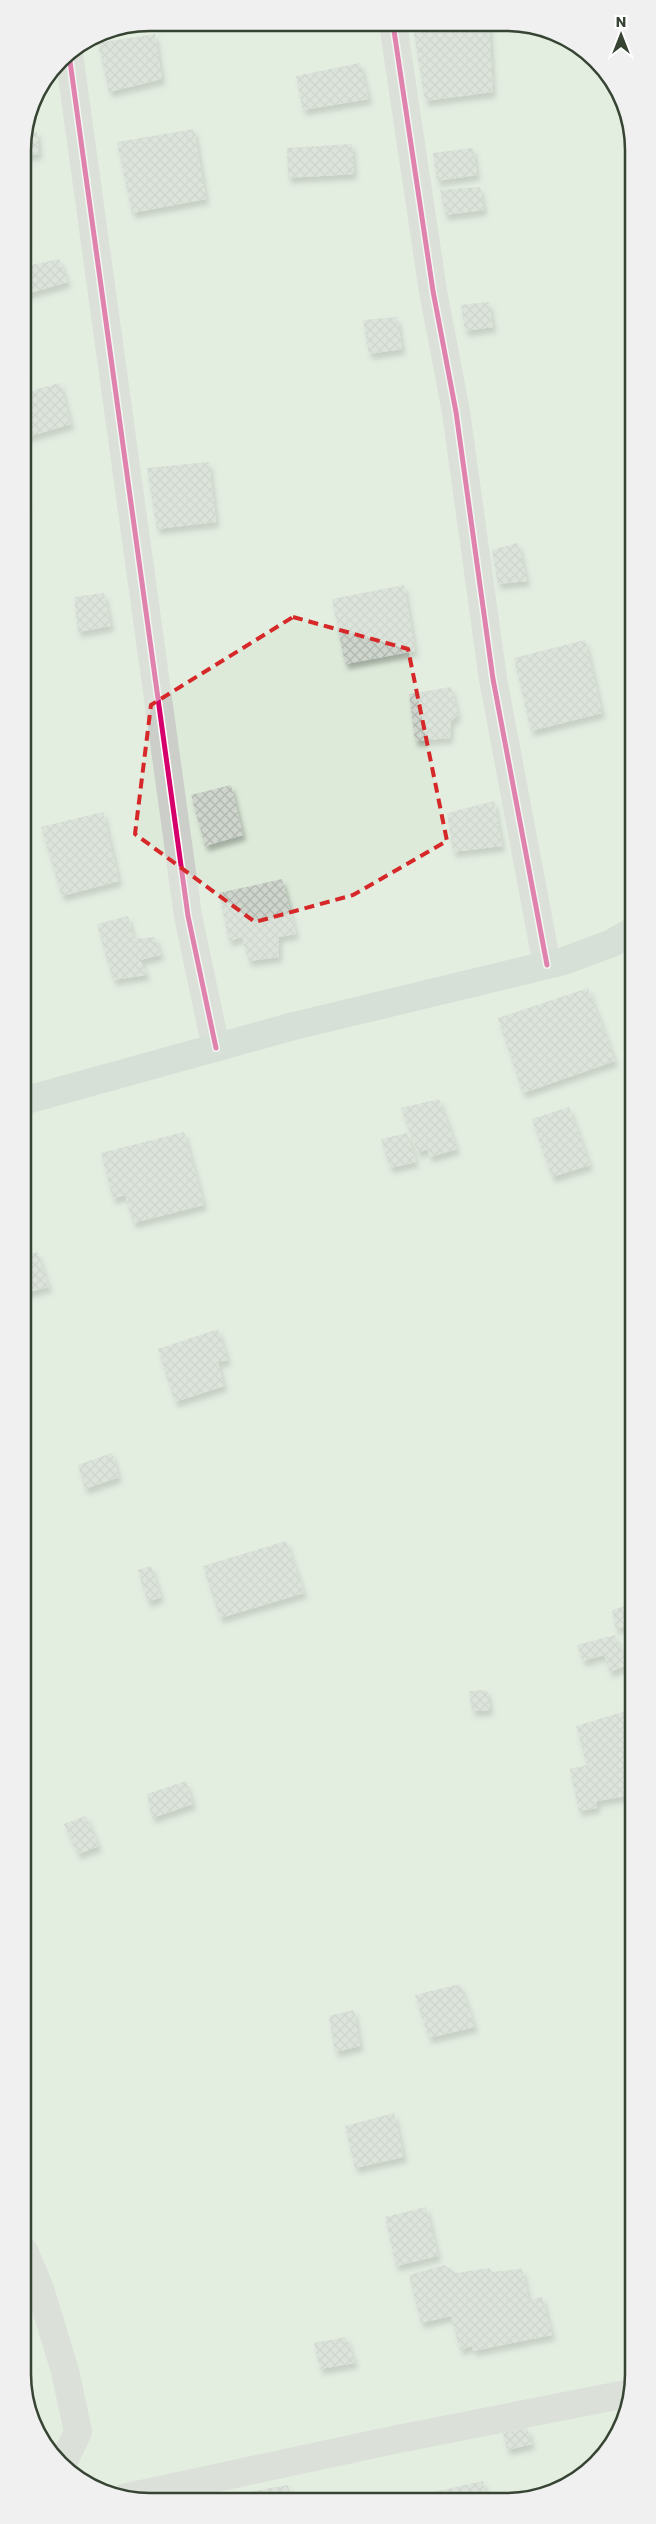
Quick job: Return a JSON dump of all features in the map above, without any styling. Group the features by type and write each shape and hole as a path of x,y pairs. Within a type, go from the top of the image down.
{"street":[{"path":"394,31 432,291 456,412 493,679 547,965"},
{"path":"70,63 188,916 216,1048"},
{"path":"32,1099 294,1026 547,965 612,943 625,936"},
{"path":"31,2268 40,2290 65,2370 78,2432 66,2458"},
{"path":"148,2493 393,2440 623,2395"}],"highlighted area":[{"path":"293,617 408,649 447,841 353,895 255,922 135,834 151,705"}],"shaded area":[{"path":"150,31 522,32 537,35 565,47 590,66 613,97 624,134 624,2390 613,2427 590,2458 559,2481 522,2492 150,2493 119,2489 91,2477 66,2458 43,2427 32,2390 32,142 35,119 43,97 51,84 66,66 78,56 91,47 119,35"}],"building":[{"path":"428,31 489,31 493,92 425,101 414,33"},
{"path":"155,34 162,79 109,92 99,43"},
{"path":"360,63 369,99 303,110 296,76"},
{"path":"194,129 206,199 132,213 117,142"},
{"path":"37,131 39,154 32,155 32,142 33,132"},
{"path":"352,144 354,174 288,178 287,148"},
{"path":"473,148 477,175 437,181 433,153"},
{"path":"480,187 484,210 445,215 440,190"},
{"path":"59,259 68,282 32,292 32,265"},
{"path":"489,302 493,327 465,331 461,305"},
{"path":"397,317 402,349 369,354 363,320"},
{"path":"60,383 71,424 32,436 32,391"},
{"path":"209,462 216,522 157,529 147,468"},
{"path":"518,543 527,581 498,584 492,550"},
{"path":"404,585 415,651 345,664 332,599"},
{"path":"104,593 111,626 78,632 74,597"},
{"path":"585,640 602,713 531,731 514,658"},
{"path":"451,687 458,715 451,721 450,738 415,741 409,694"},
{"path":"231,785 243,835 205,846 191,795"},
{"path":"494,801 502,846 453,852 447,813"},
{"path":"103,812 119,881 62,896 41,827"},
{"path":"282,879 296,934 279,937 279,957 249,961 242,937 229,941 219,893"},
{"path":"128,916 134,939 155,937 161,955 140,960 147,975 113,980 97,924"},
{"path":"588,988 615,1061 523,1093 498,1018"},
{"path":"439,1099 457,1149 430,1157 427,1149 418,1153 401,1108"},
{"path":"569,1107 590,1165 552,1177 532,1119"},
{"path":"184,1132 204,1205 133,1223 125,1195 113,1199 101,1153"},
{"path":"407,1133 416,1162 390,1168 381,1139"},
{"path":"37,1252 49,1287 31,1291 32,1254"},
{"path":"218,1329 228,1360 218,1362 224,1386 175,1402 158,1349"},
{"path":"112,1453 119,1477 85,1489 78,1465"},
{"path":"286,1541 304,1593 220,1618 203,1566"},
{"path":"151,1566 161,1597 148,1602 138,1570"},
{"path":"624,1606 624,1627 616,1629 612,1610"},
{"path":"615,1635 624,1658 624,1666 610,1672 604,1655 583,1661 577,1645"},
{"path":"487,1690 490,1710 472,1711 469,1691"},
{"path":"624,1712 624,1796 597,1801 597,1808 579,1811 570,1769 587,1765 576,1726"},
{"path":"186,1781 193,1804 152,1818 147,1794"},
{"path":"86,1816 99,1846 78,1854 64,1824"},
{"path":"460,1984 475,2027 429,2038 415,1995"},
{"path":"354,2010 360,2046 335,2052 329,2016"},
{"path":"394,2113 404,2157 355,2168 345,2126"},
{"path":"426,2207 438,2256 396,2266 385,2217"},
{"path":"444,2265 457,2273 489,2268 492,2272 522,2269 529,2300 542,2297 552,2335 473,2351 472,2346 460,2350 451,2316 421,2323 409,2275"},
{"path":"346,2337 355,2363 320,2369 314,2343"},
{"path":"527,2428 532,2444 507,2450 503,2433"},
{"path":"483,2481 486,2493 434,2493"},
{"path":"288,2485 290,2493 244,2493"}],"cycle path":[{"path":"394,31 433,291 456,412 493,679 547,965"},
{"path":"70,63 188,916 216,1048"}]}
